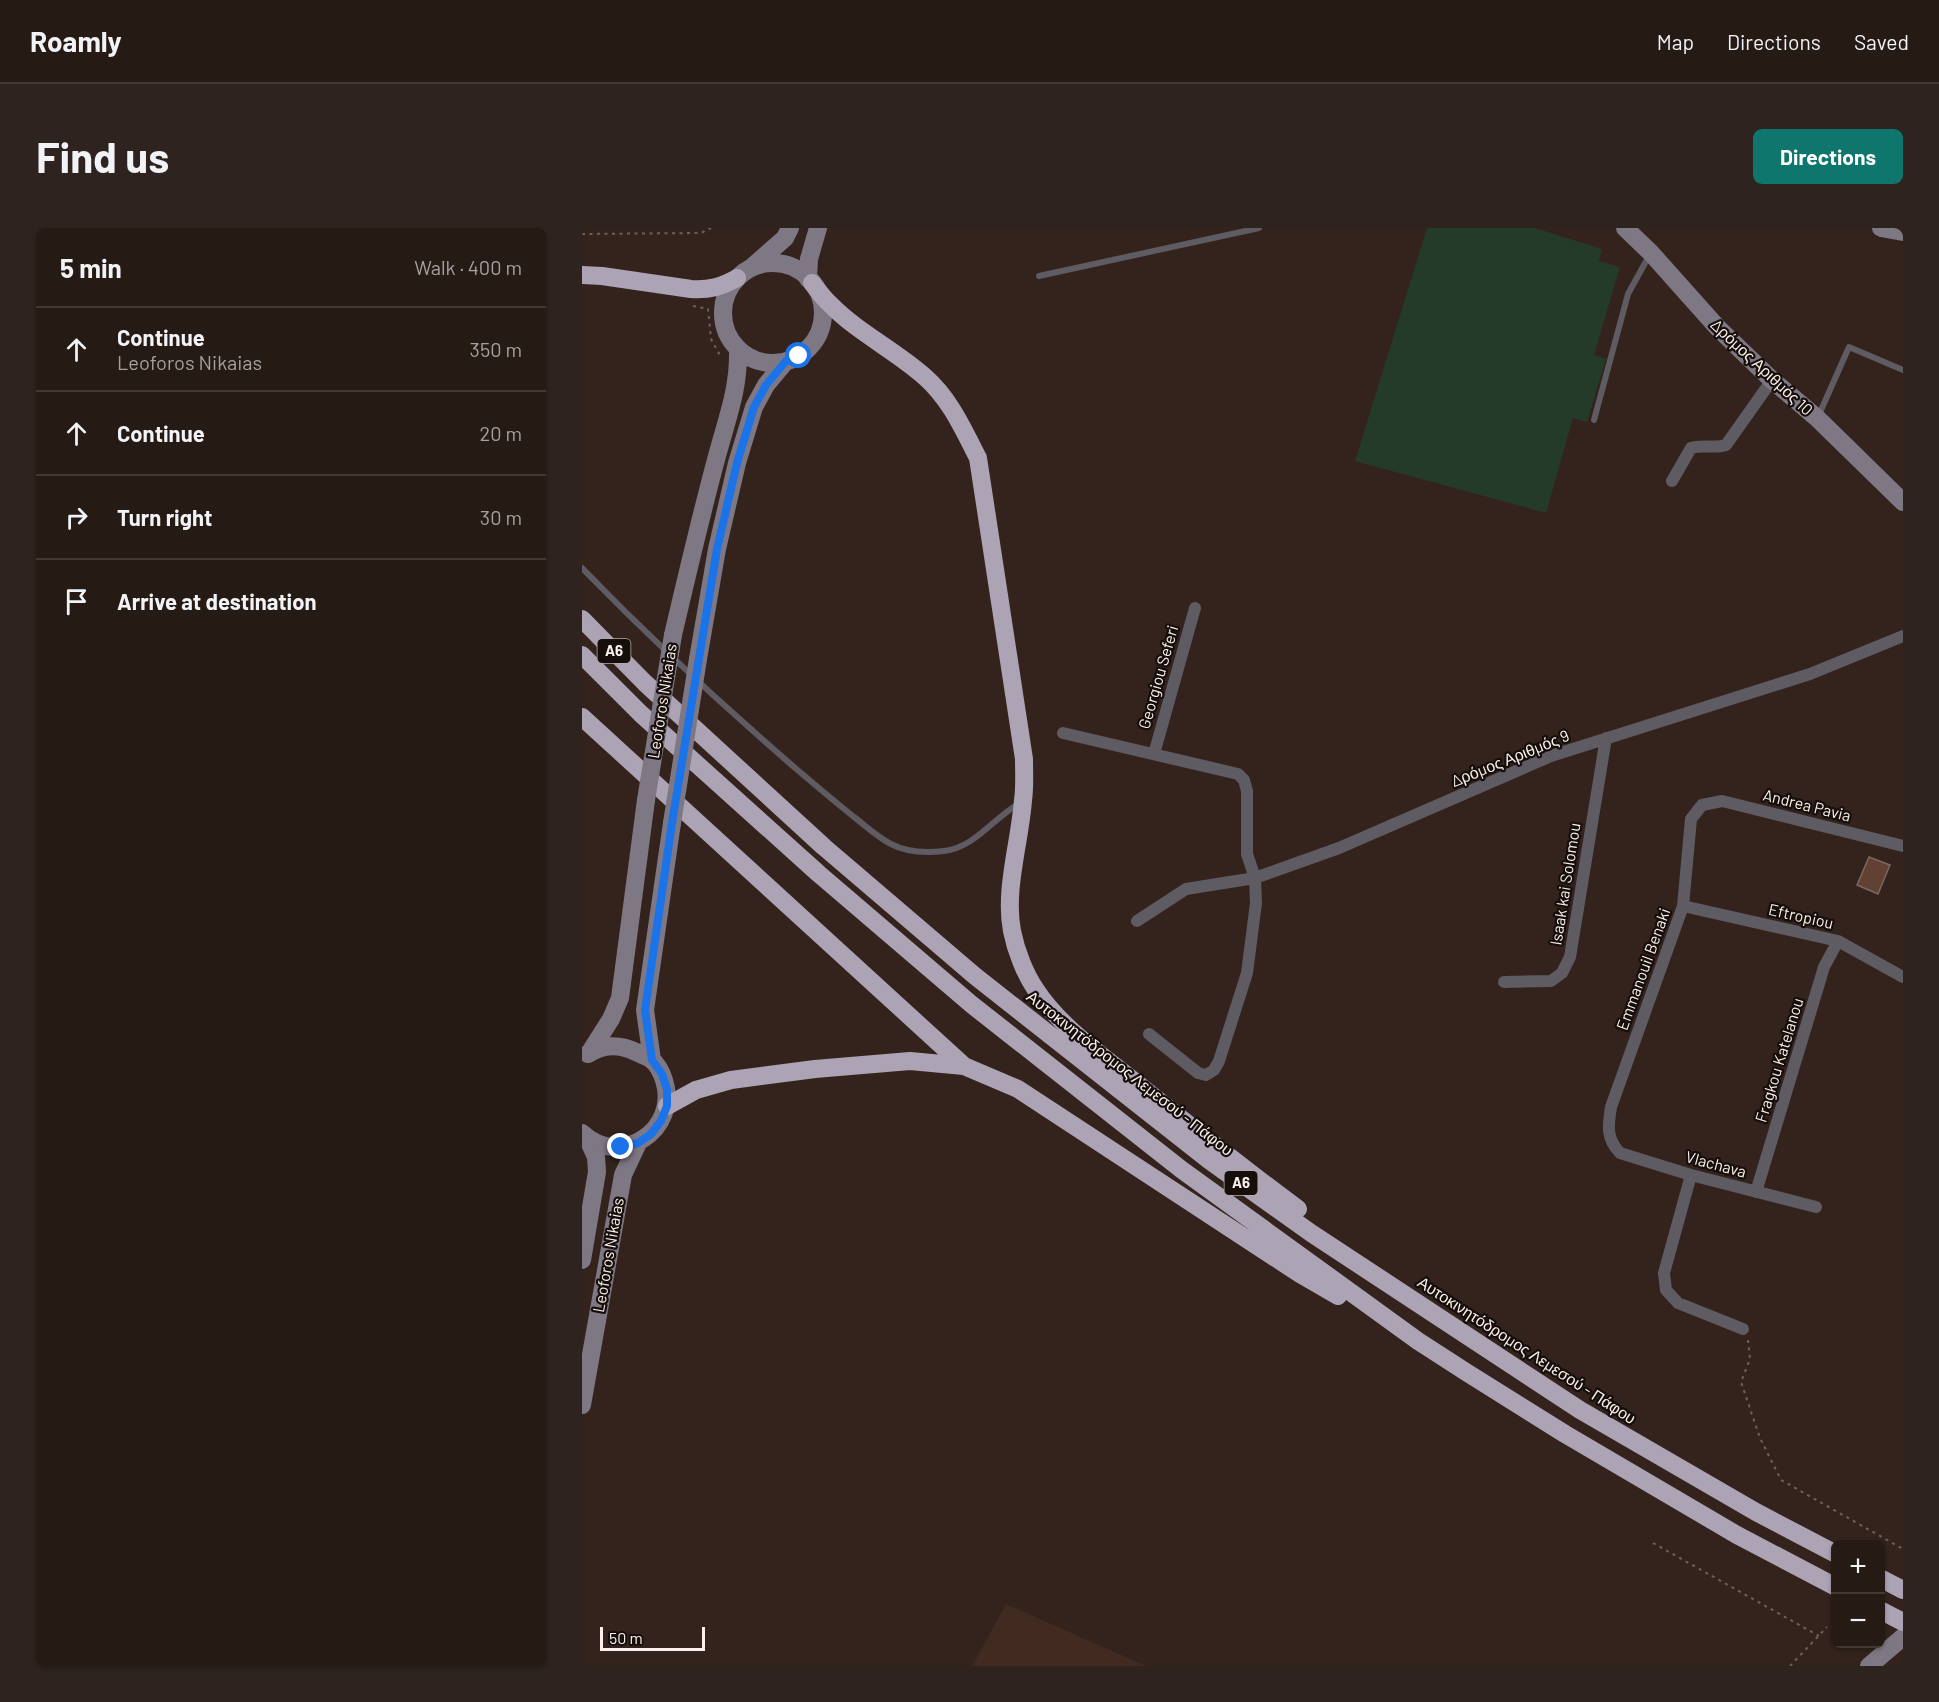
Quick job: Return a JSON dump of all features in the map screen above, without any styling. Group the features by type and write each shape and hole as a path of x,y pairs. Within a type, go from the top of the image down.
{"highway":[{"path":"582,275 691,290 706,290 721,287 744,273"},
{"path":"810,281 830,304 859,329 894,352 927,378 956,413 978,458 1024,759 1023,801 1015,846 1010,911 1022,962 1036,990 1060,1018 1095,1050 1228,1158 1312,1220 1424,1308"},
{"name":"Αυτοκινητόδρομος Λεμεσού - Πάφου","path":"582,619 645,683 824,847 975,976 1210,1161 1311,1233 1580,1410 1756,1512 1831,1551"},
{"name":"A6","path":"582,655 641,714 819,874 971,1004 1182,1170 1418,1341 1575,1440 1737,1535 1831,1584"},
{"path":"582,717 964,1066"},
{"path":"667,1106 696,1090 731,1080 815,1069 910,1061 964,1066 1018,1089 1300,1274 1418,1341"},
{"path":"1885,1580 1903,1590"},
{"path":"1885,1612 1903,1622"}],"main road":[{"path":"744,273 766,264 781,264 796,269 810,281 819,295 822,322 817,335 804,351 786,361 773,363 760,361 738,349 728,336 723,321 723,306 728,291 744,273 785,238 790,228"},
{"path":"810,281 809,259 818,228"},
{"path":"1881,228 1903,232"},
{"name":"Δρόμος Αριθμός 10","path":"1631,229 1717,327 1772,380 1817,418 1903,502"},
{"name":"Leoforos Nikaias","path":"586,1056 611,1019 620,998 646,800 673,635 717,456 736,390 738,349"},
{"name":"Leoforos Nikaias","path":"652,1060 645,1010 672,823 717,549 737,463 754,407 766,385 786,361"},
{"path":"585,1136 604,1146 621,1147 638,1143 651,1134 661,1121 667,1106 667,1089 662,1074 652,1060 624,1046 606,1046 586,1056"},
{"name":"Leoforos Nikaias","path":"582,1260 597,1172 596,1157 585,1136"},
{"name":"Leoforos Nikaias","path":"582,1405 623,1175 638,1143"},
{"path":"1869,1666 1903,1637"}],"street":[{"path":"1672,481 1691,448 1699,445 1718,447 1726,445 1772,380"},
{"name":"Georgiou Seferi","path":"1154,754 1195,608"},
{"name":"Δρόμος Αριθμός 9","path":"1137,921 1186,889 1255,878 1339,848 1551,756 1810,674 1903,636"},
{"path":"1063,733 1238,774 1244,780 1247,791 1247,854 1255,878 1256,903 1247,973 1219,1061 1214,1070 1206,1075 1198,1073 1149,1034"},
{"name":"Isaak kai Solomou","path":"1504,982 1551,981 1562,973 1570,957 1606,738"},
{"name":"Andrea Pavia","path":"1702,805 1722,801 1903,846"},
{"name":"Emmanouil Benaki","path":"1611,1144 1608,1131 1611,1107 1683,906 1691,819 1702,805"},
{"name":"Eftropiou","path":"1683,906 1838,941 1903,977"},
{"name":"Fragkou Katelanou","path":"1756,1192 1824,967 1838,941"},
{"name":"Vlachava","path":"1611,1144 1620,1153 1691,1175 1816,1207"},
{"path":"1691,1175 1664,1273 1666,1290 1678,1303 1743,1329"}],"lane":[{"path":"1039,276 1259,228"},
{"path":"1594,420 1628,294 1651,253"},
{"path":"1817,418 1849,347 1903,370"},
{"path":"582,568 730,712 819,789 891,844 918,851 946,851 981,835 1008,809 1023,801"}],"path":[{"path":"582,234 701,233 711,228"},
{"path":"688,306 708,309 711,339 724,362"},
{"path":"1743,1329 1749,1344 1750,1359 1742,1382 1760,1438 1781,1480 1903,1549"},
{"path":"1653,1543 1819,1636"},
{"path":"1790,1666 1827,1627"}],"shaded area":[{"path":"1006,1604 1146,1666 972,1666"}],"green space":[{"path":"1427,228 1535,228 1602,249 1599,261 1620,267 1594,355 1606,359 1587,422 1573,418 1546,513 1355,461"}],"building":[{"path":"1869,857 1890,865 1878,894 1857,885"}],"route":[{"path":"621,1147 638,1143 651,1134 661,1121 667,1106 667,1089 662,1074 652,1060 645,1010 672,823 717,549 737,463 754,407 766,385 786,361 799,356"}]}
